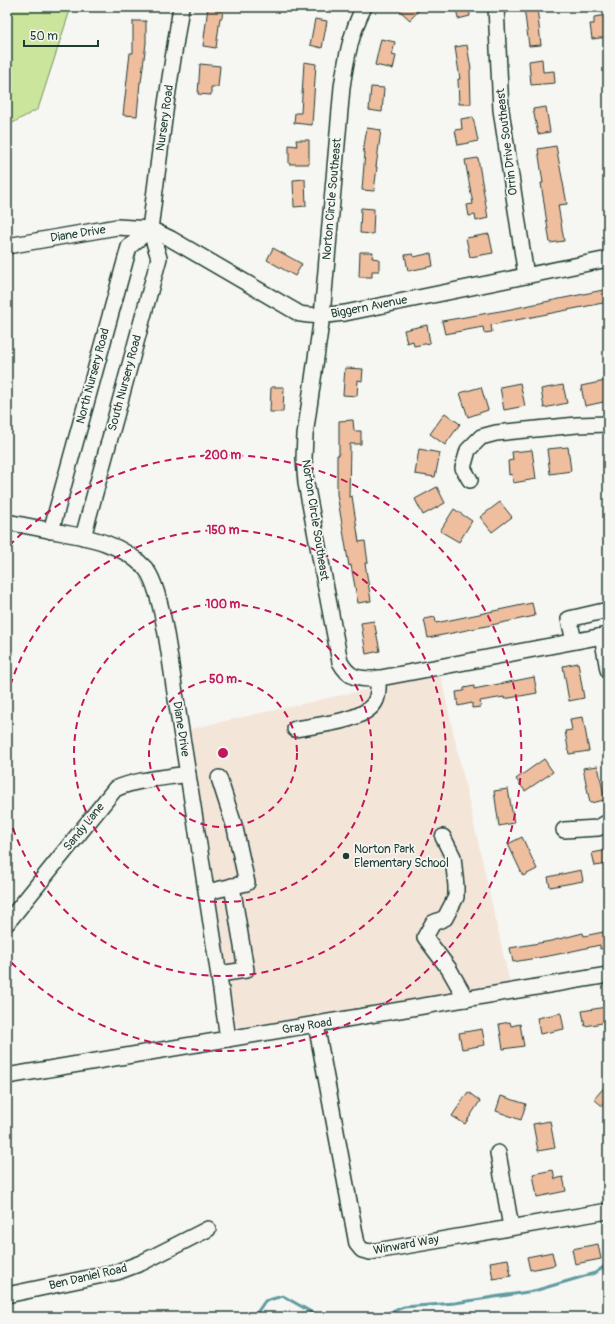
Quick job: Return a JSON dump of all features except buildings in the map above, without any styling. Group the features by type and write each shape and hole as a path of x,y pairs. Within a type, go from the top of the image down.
{"street":[{"name":"Nursery Road","path":"150,229 166,104 182,7"},
{"name":"Norton Circle Southeast","path":"364,7 358,17 349,46 342,87 322,316 304,435 306,483 340,662 350,675 364,679 378,678 574,640 605,636"},
{"name":"Orrin Drive Southeast","path":"496,7 501,110 526,276"},
{"name":"Diane Drive","path":"7,246 117,227 150,229"},
{"name":"Biggern Avenue","path":"150,229 197,253 300,314 311,316 322,316 608,260"},
{"name":"North Nursery Road","path":"51,531 129,247 150,229"},
{"name":"South Nursery Road","path":"83,537 159,258 150,229"},
{"path":"470,480 464,468 468,450 481,438 496,433 577,425 608,424"},
{"name":"Diane Drive","path":"7,522 107,543 129,554 146,569 155,586 163,623 188,774 228,1039"},
{"path":"574,640 568,619 608,610"},
{"path":"605,636 608,670"},
{"path":"295,729 343,720 364,713 376,700 378,692 378,678"},
{"name":"Sandy Lane","path":"7,923 116,789 138,782 188,774"},
{"path":"207,892 247,883 235,828 219,778"},
{"path":"564,830 598,828 608,822"},
{"path":"443,837 453,857 456,898 445,918 433,923 426,937 449,969 466,999"},
{"path":"219,974 246,970 232,886"},
{"name":"Gray Road","path":"7,1076 228,1039 284,1024 316,1024 608,975"},
{"name":"Winward Way","path":"316,1024 357,1244 362,1250 370,1252 608,1211"},
{"path":"498,1153 511,1227"},
{"name":"Ben Daniel Road","path":"7,1295 117,1272 141,1263 208,1229"}],"shaded area":[{"name":"Norton Park Elementary School","path":"440,673 510,984 239,1028 235,1023 190,729"}],"green space":[{"path":"7,7 71,7 38,109 7,126"}],"waterway":[{"path":"377,1317 404,1307 455,1303 534,1291 595,1273 608,1264"},
{"path":"254,1317 265,1301 283,1296 320,1317"}],"place":[{"name":"Norton Park Elementary School","path":"346,856"}]}
